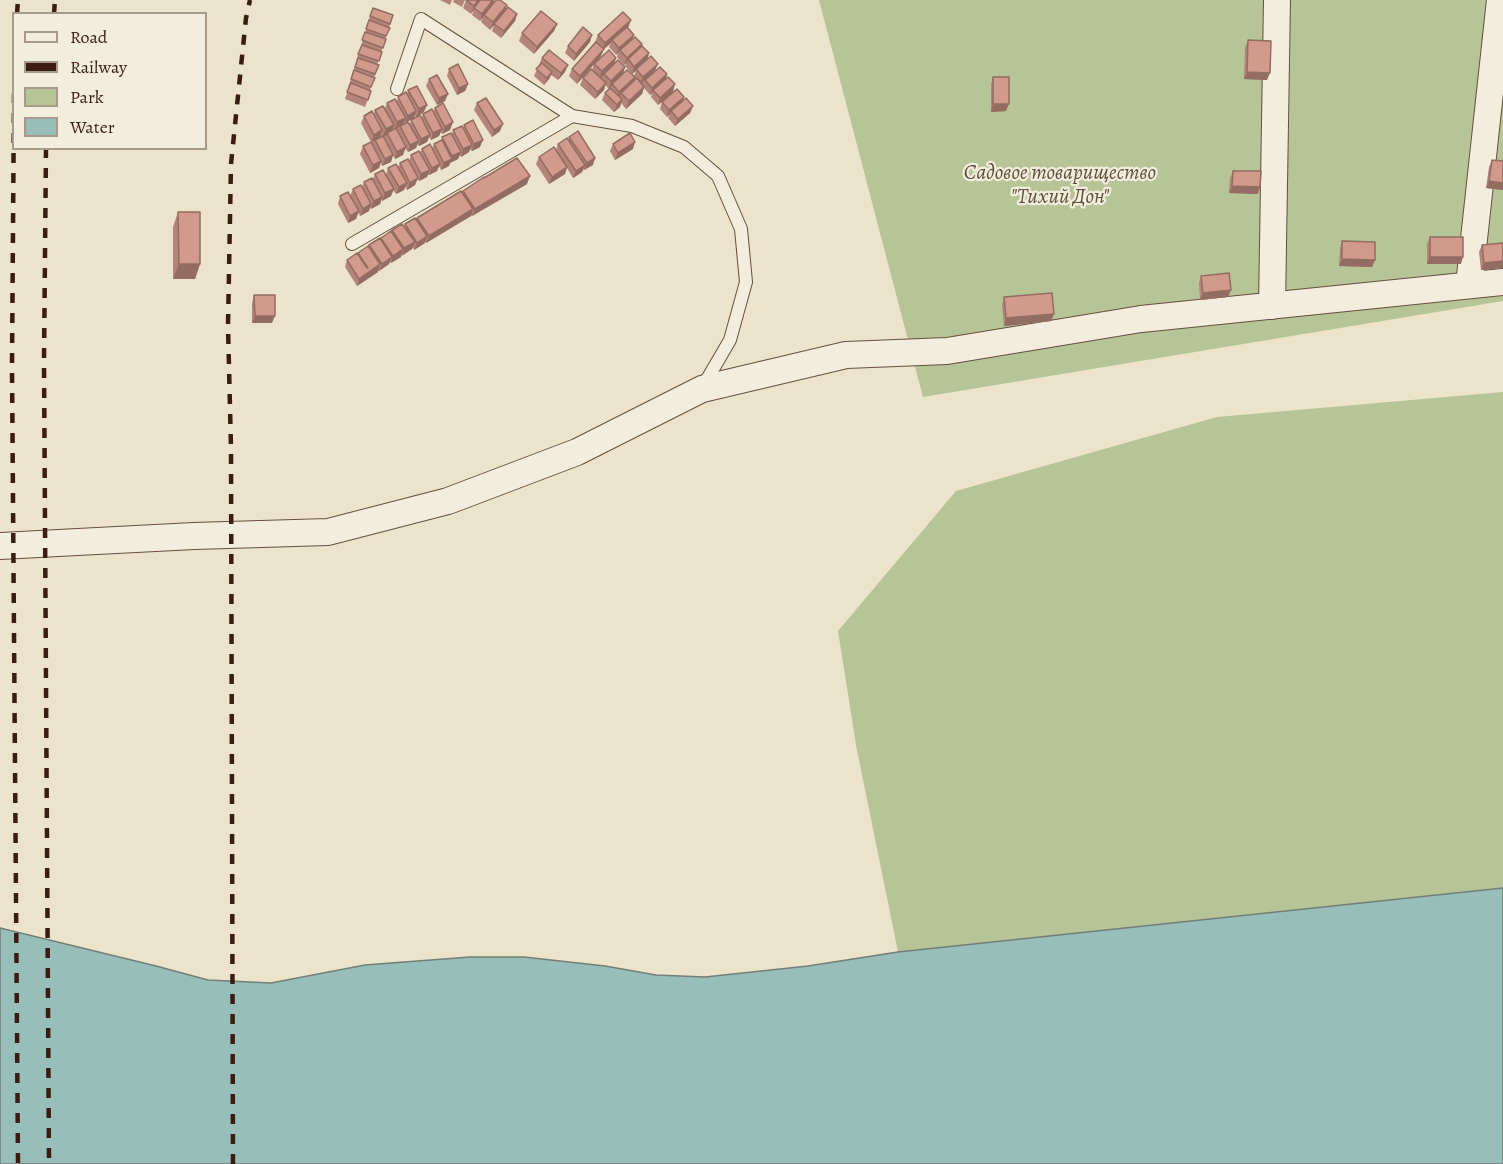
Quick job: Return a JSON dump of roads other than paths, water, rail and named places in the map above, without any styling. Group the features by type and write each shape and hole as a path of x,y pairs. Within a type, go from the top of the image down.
{"street":[{"path":"1272,306 1277,0"},
{"path":"1469,285 1500,0"},
{"path":"0,546 328,532 448,501 577,452 702,389 846,355 947,351 1141,319 1503,282"}],"lane":[{"path":"397,89 421,19 572,116 632,126 684,147 718,176 741,229 746,282 730,340 702,389"},
{"path":"352,244 572,116"}],"water":[{"path":"1503,888 1503,1164 0,1164 0,928 208,980 271,983 365,965 470,957 524,957 605,966 656,975 705,977 808,966 898,952"}],"railway":[{"path":"17,12 18,0"},
{"path":"54,12 55,0"},
{"path":"233,1164 231,448 228,326 231,164 246,18 250,0"},
{"path":"14,150 12,366 18,1164"},
{"path":"46,150 44,361 49,1164"}],"park label":[{"name":"Садовое товарищество \"Тихий Дон\"","path":"1060,186"}]}
